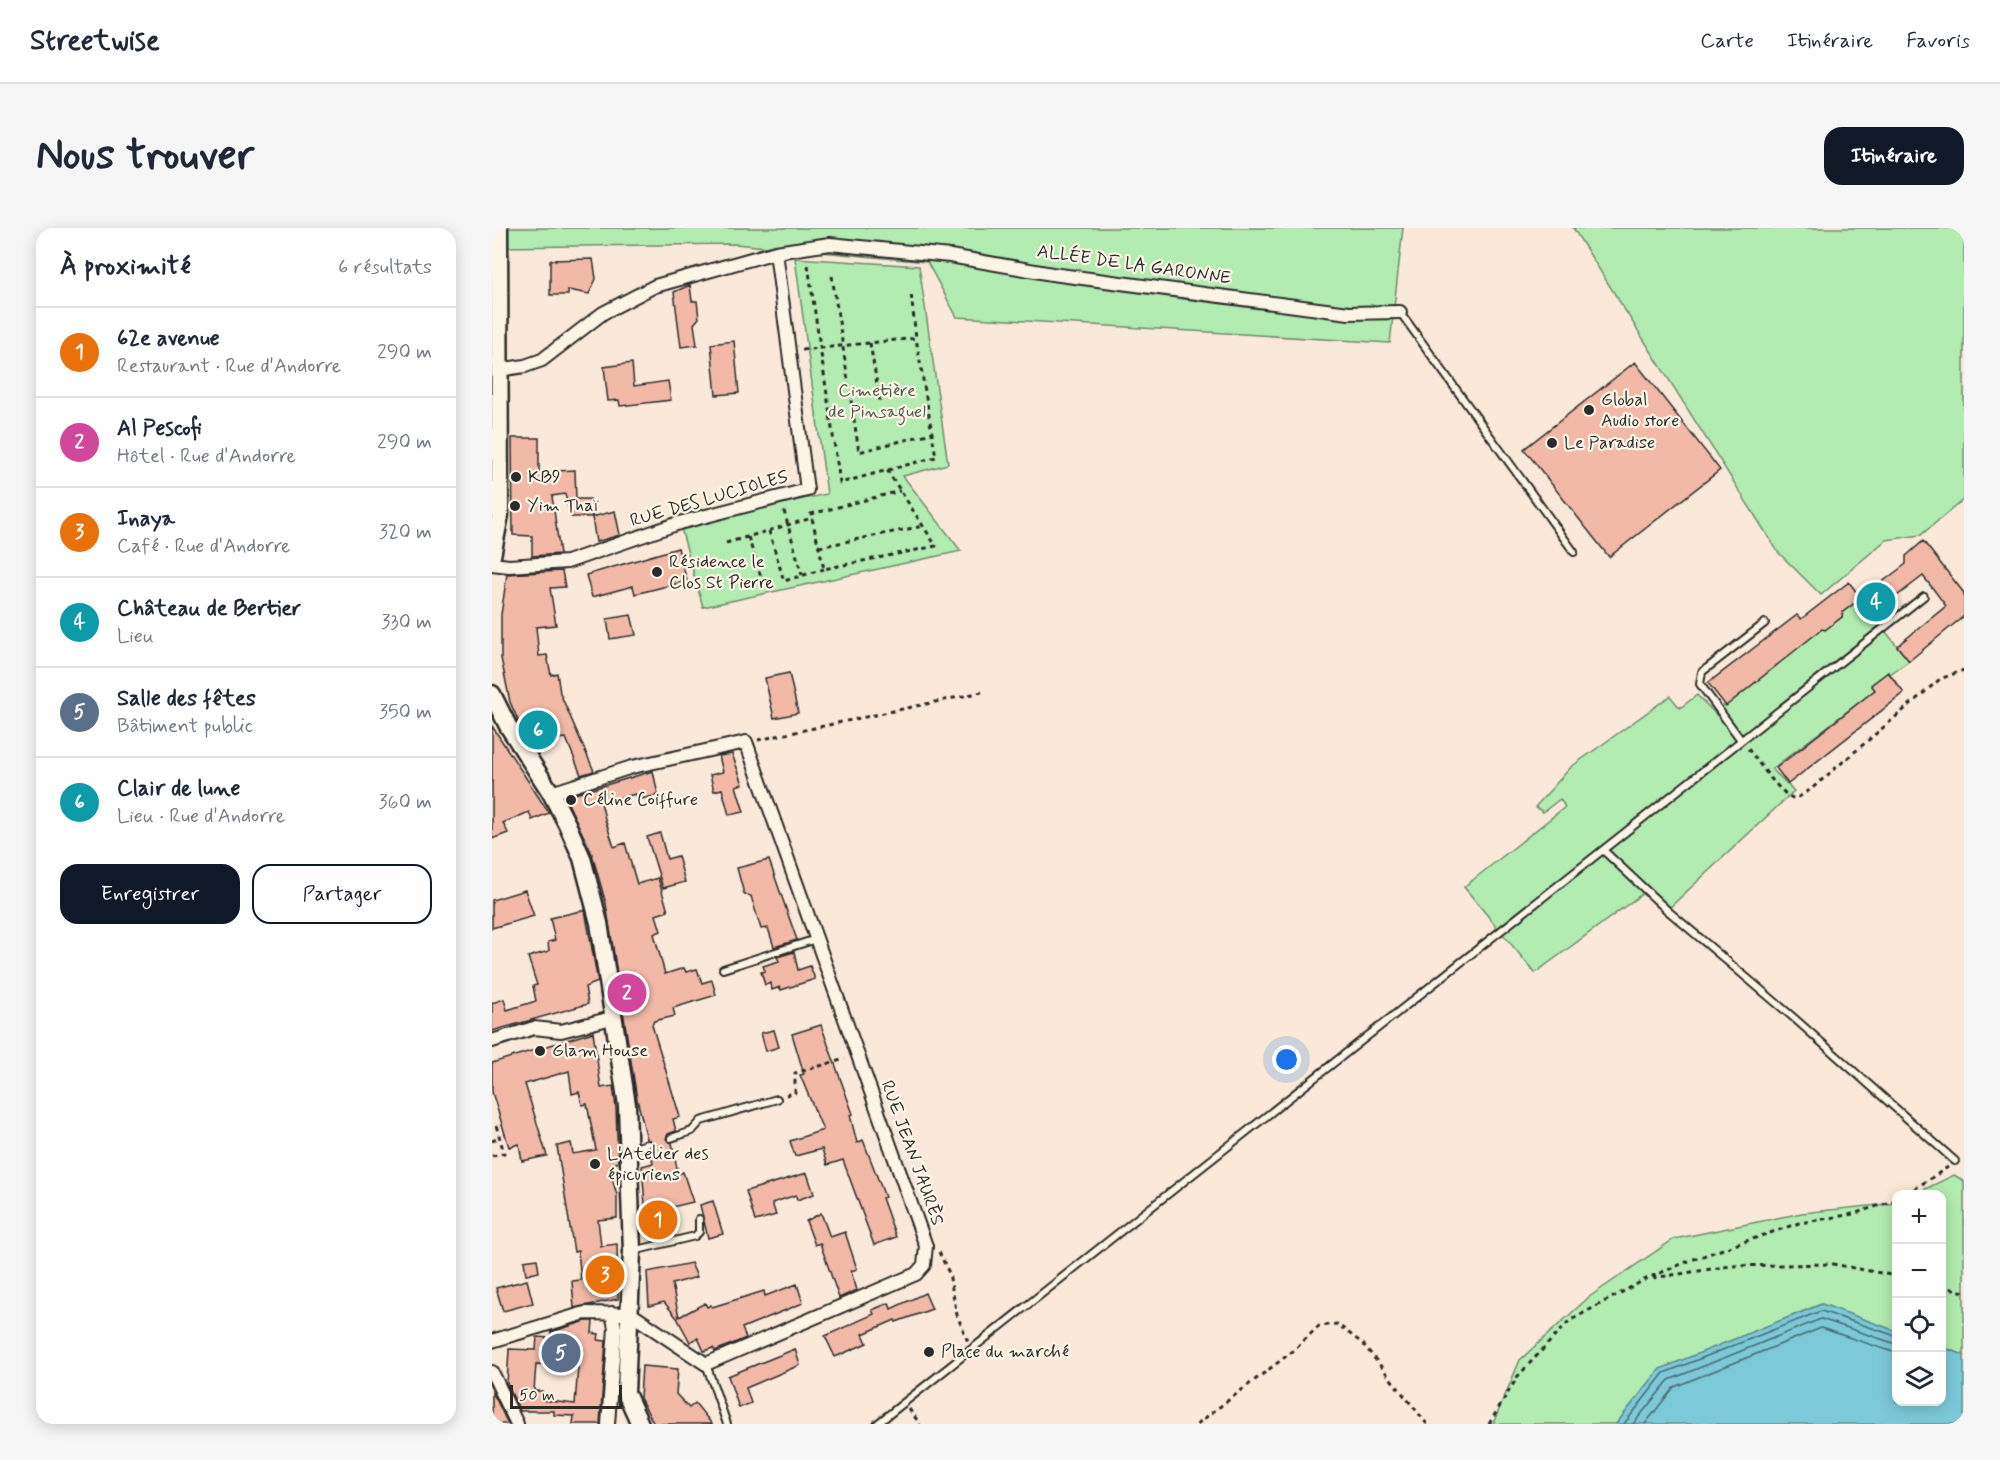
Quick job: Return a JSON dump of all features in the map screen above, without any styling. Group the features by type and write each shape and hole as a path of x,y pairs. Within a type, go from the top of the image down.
{"main road":[{"path":"492,556 500,515 495,452 499,228"},
{"path":"492,694 507,726 551,793 582,858 599,923 627,1105 632,1251 626,1393 640,1424"}],"street":[{"name":"ALLÉE DE LA GARONNE","path":"498,370 525,366 542,360 603,313 655,286 776,252 830,244 950,256 1052,274 1349,313 1400,312"},
{"name":"RUE DES LUCIOLES","path":"492,556 509,566 567,562 679,523 807,490 776,252"},
{"path":"551,793 632,766 746,742"},
{"name":"RUE JEAN JAURÈS","path":"706,1364 916,1274 924,1265 926,1246 746,742"},
{"path":"492,1041 534,1028 561,1031 612,1018"},
{"path":"492,1341 585,1313 631,1314 706,1364"},
{"path":"608,1424 615,1328 612,1313"},
{"path":"492,1372 517,1424"}],"lane":[{"path":"1400,312 1574,552"},
{"path":"877,1424 1924,596"},
{"path":"1741,740 1700,684 1702,672 1765,623"},
{"path":"1603,850 1666,910 1794,1018 1955,1161"},
{"path":"723,969 816,939"},
{"path":"671,1138 692,1131 701,1121 777,1099"},
{"path":"629,1149 648,1144"},
{"path":"632,1251 695,1236 699,1232 699,1219"},
{"path":"706,1364 727,1424"}],"path":[{"path":"808,265 840,483 936,457 916,339 911,293"},
{"path":"832,276 859,452 932,433"},
{"path":"788,351 916,339"},
{"path":"870,343 880,402"},
{"path":"769,531 784,581 824,569 936,546 887,470"},
{"path":"824,569 811,514 900,491"},
{"path":"784,511 802,575"},
{"path":"726,543 812,518"},
{"path":"819,547 923,526"},
{"path":"748,537 761,577"},
{"path":"1741,740 1781,788 1791,798 1797,798 1810,790 1940,679 1964,670"},
{"path":"746,742 982,692"},
{"path":"777,1099 795,1093 795,1073 858,1056"},
{"path":"492,1156 504,1153 496,1125"},
{"path":"492,1141 500,1138"},
{"path":"1913,1190 1955,1161"},
{"path":"1489,1424 1518,1376 1569,1321 1648,1278 1690,1260 1799,1223 1853,1214 1892,1201"},
{"path":"926,1246 941,1253 955,1294 957,1316 971,1349"},
{"path":"1648,1278 1731,1266 1833,1264 1892,1275"},
{"path":"1946,1287 1964,1292"},
{"path":"1197,1424 1293,1351 1319,1326 1337,1324 1363,1344 1427,1424"},
{"path":"904,1403 921,1424"}],"green space":[{"path":"492,228 1403,228 1390,343 957,317 927,262 735,244 492,247"},
{"path":"1573,228 1964,228 1964,499 1921,535 1886,540 1821,595 1778,552"},
{"name":"Cimetière de Pinsaguel","path":"795,258 919,266 948,464 903,476 961,551 703,607 680,525 827,494"},
{"path":"1860,599 1909,661 1890,674 1888,672 1875,690 1772,769 1794,791 1667,910 1642,894 1535,973 1464,887 1565,807 1560,799 1543,812 1535,807 1571,767 1670,696 1680,708 1697,695 1737,736 1719,709 1822,629 1825,630 1842,617 1841,613"},
{"path":"1954,1175 1964,1181 1964,1355 1946,1348 1946,1190 1923,1190"},
{"path":"1892,1203 1892,1330 1821,1304 1660,1369 1616,1424 1493,1424 1520,1360 1589,1297 1674,1239 1802,1213"}],"water":[{"path":"1822,1304 1892,1330 1892,1406 1946,1406 1946,1348 1964,1355 1964,1424 1616,1424 1660,1369"}],"building":[{"path":"593,259 596,279 589,294 568,290 568,295 550,295 550,260"},
{"path":"690,285 692,301 697,301 699,318 694,324 697,345 681,347 674,292"},
{"path":"734,341 739,393 716,395 711,344"},
{"path":"1635,362 1720,470 1609,557 1524,449"},
{"path":"632,363 634,386 668,381 671,400 620,406 619,400 608,401 604,367"},
{"path":"512,438 539,438 539,472 575,470 576,499 590,499 592,517 571,517 565,494 552,496 560,554 532,556 532,536 513,535"},
{"path":"615,511 620,535 596,542 592,517"},
{"path":"1923,541 1964,593 1964,616 1909,661 1897,646 1946,606 1923,576 1872,615 1860,599 1906,564 1906,556"},
{"name":"Résidence le Clos St Pierre","path":"678,548 687,581 635,594 633,586 592,597 586,575"},
{"path":"562,571 565,587 550,588 556,625 536,627 539,656 547,655 551,675 557,673 560,693 594,771 581,775 566,738 557,739 556,736 534,747 520,725 510,702 501,658 501,615 507,574"},
{"path":"1849,582 1861,598 1843,612 1842,617 1825,630 1822,629 1726,706 1708,683 1797,615 1801,619"},
{"path":"631,615 636,635 610,639 607,619"},
{"path":"1888,672 1904,693 1788,784 1776,768 1875,690 1871,685"},
{"path":"789,673 798,713 774,718 765,678"},
{"path":"492,726 549,813 532,820 529,812 503,823 508,833 492,839"},
{"path":"732,754 743,784 736,786 744,812 729,815 722,789 714,791 710,775 723,772 719,756"},
{"path":"653,771 658,795 637,800 636,794 601,802 605,819 614,847 625,843 637,884 658,878 668,911 656,915 661,931 654,934 665,974 684,968 686,972 697,969 702,983 712,980 716,995 673,1008 675,1016 654,1021 652,1025 680,1117 673,1119 676,1131 668,1134 666,1139 672,1143 678,1174 683,1172 693,1202 668,1208 674,1236 653,1241 650,1231 647,1231 642,1166 653,1163 650,1149 653,1143 647,1139 637,1099 606,904 592,854 565,797"},
{"path":"660,833 667,859 678,856 685,882 663,888 647,837"},
{"path":"769,860 797,940 774,947 768,928 761,929 751,896 744,894 737,868"},
{"path":"525,890 534,916 492,928 492,900"},
{"path":"585,910 598,982 585,987 588,1004 492,1031 492,1003 504,999 507,1010 536,1001 533,986 537,985 528,957 549,951 548,942 555,940 550,918"},
{"path":"794,952 798,970 810,966 815,979 781,990 780,987 772,990 771,983 765,985 761,972 765,971 763,966 779,961 777,957"},
{"path":"821,1025 853,1114 850,1115 857,1143 863,1140 885,1197 882,1198 896,1237 874,1245 843,1160 827,1165 822,1149 795,1156 790,1141 823,1130 800,1075 804,1074 792,1034"},
{"path":"774,1030 779,1047 766,1051 761,1033"},
{"path":"593,1032 601,1088 613,1086 616,1108 618,1162 609,1167 617,1195 617,1218 598,1220 601,1246 617,1244 618,1299 574,1308 572,1281 581,1280 578,1251 574,1252 557,1146 571,1143 573,1154 596,1150 587,1104 582,1105 579,1092 572,1094 569,1071 525,1084 547,1156 522,1161 519,1144 509,1147 492,1092 492,1063"},
{"path":"807,1173 814,1194 797,1200 796,1195 772,1203 776,1215 755,1221 746,1191"},
{"path":"713,1201 723,1234 708,1238 700,1205"},
{"path":"821,1213 830,1237 845,1232 857,1269 851,1271 857,1290 839,1298 820,1243 815,1245 806,1221"},
{"path":"537,1259 539,1272 526,1275 524,1261"},
{"path":"691,1263 697,1277 672,1284 679,1317 705,1303 707,1307 711,1305 712,1307 764,1291 765,1296 797,1284 803,1303 742,1328 746,1338 715,1351 713,1348 704,1351 698,1338 690,1342 677,1318 664,1302 649,1306 647,1272"},
{"path":"527,1280 533,1303 503,1311 496,1288"},
{"path":"925,1293 932,1309 896,1322 895,1320 863,1334 867,1343 835,1357 825,1336 874,1314 872,1310 889,1303 891,1309"},
{"path":"593,1321 592,1333 599,1334 598,1340 606,1341 600,1424 573,1424 574,1416 554,1415 554,1411 520,1411 507,1384 509,1349 536,1350 537,1337 550,1338 551,1332","holes":["536,1364 578,1367 575,1404 541,1400 542,1391 534,1391"]},
{"path":"795,1349 800,1365 746,1388 751,1403 739,1408 728,1376"},
{"path":"642,1366 678,1369 676,1394 689,1408 695,1403 712,1424 654,1424 640,1398"},
{"path":"492,1392 497,1401 508,1424 492,1424"}],"place":[{"name":"Global Audio store","path":"1589,410"},
{"name":"Le Paradise","path":"1552,443"},
{"name":"KB9","path":"516,477"},
{"name":"Yim Thaï","path":"515,506"},
{"name":"Résidence le Clos St Pierre","path":"657,572"},
{"name":"Château de Bertier","path":"1876,602"},
{"name":"Clair de lune","path":"538,730"},
{"name":"Céline Coiffure","path":"571,800"},
{"name":"Al Pescofi","path":"627,993"},
{"name":"Glam House","path":"540,1051"},
{"name":"L'Atelier des épicuriens","path":"595,1164"},
{"name":"62e avenue","path":"658,1220"},
{"name":"Inaya","path":"605,1275"},
{"name":"Place du marché","path":"929,1352"},
{"name":"Salle des fêtes","path":"561,1353"}]}
